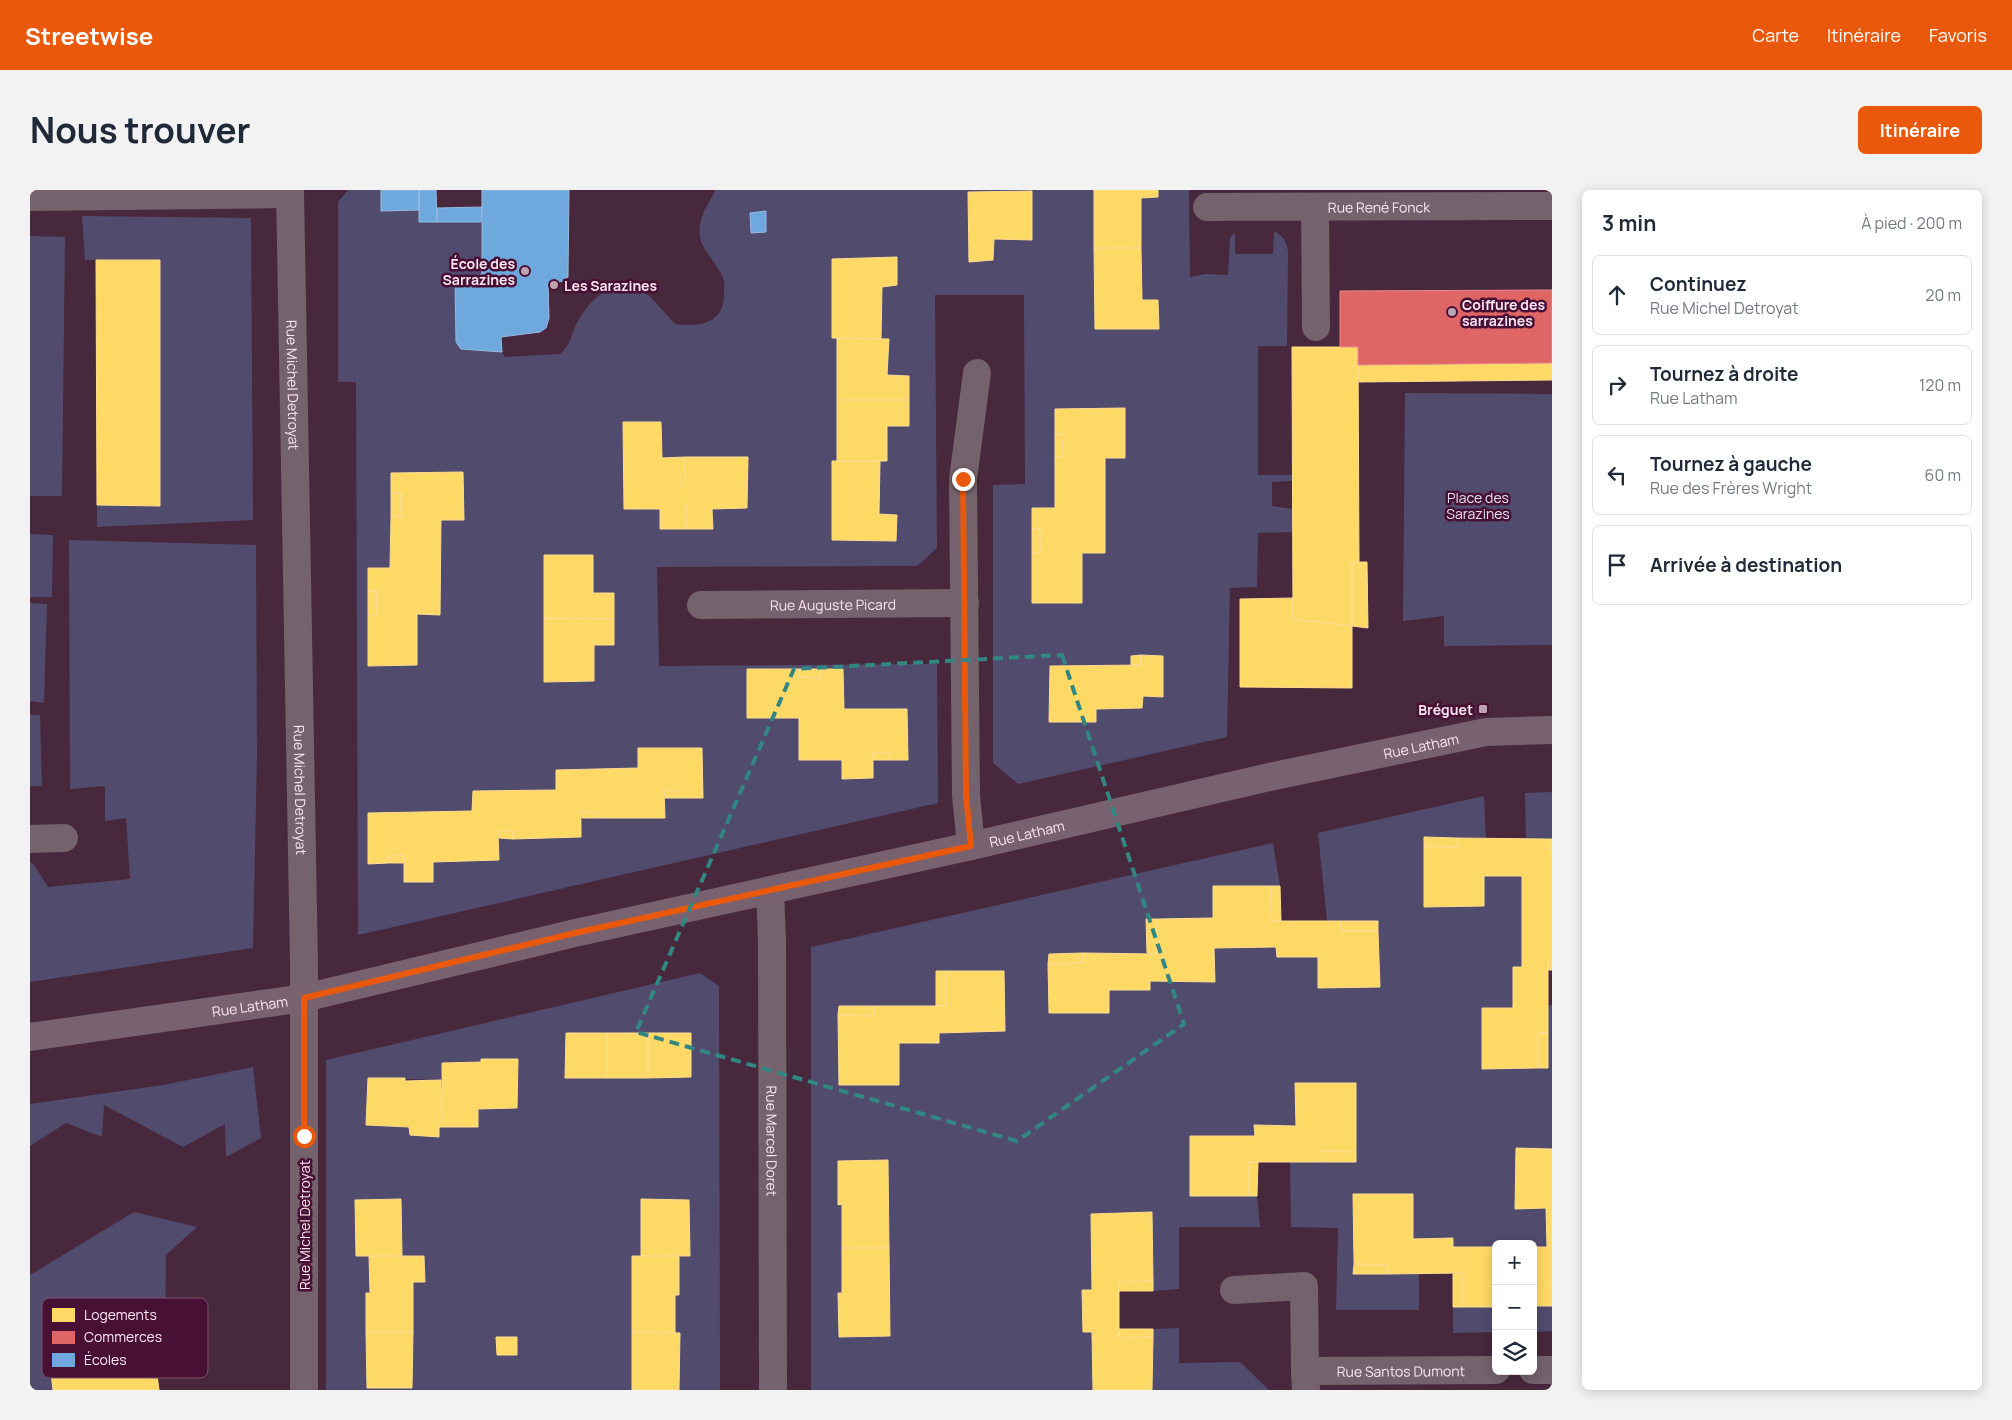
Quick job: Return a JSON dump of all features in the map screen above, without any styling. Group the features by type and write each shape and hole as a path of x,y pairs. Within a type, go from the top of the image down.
{"street":[{"path":"30,197 290,192"},
{"name":"Rue Michel Detroyat","path":"290,192 304,998 304,1390"},
{"name":"Rue René Fonck","path":"1207,207 1552,206"},
{"path":"1315,207 1316,327"},
{"path":"971,846 966,795 963,479 977,373"},
{"name":"Rue Auguste Picard","path":"701,605 965,602"},
{"name":"Rue Latham","path":"30,1037 304,998 575,933 971,846 1274,776 1486,732 1552,730"},
{"path":"30,839 64,838"},
{"name":"Rue Marcel Doret","path":"770,891 772,949 773,1390"},
{"name":"Rue Santos Dumont","path":"1234,1290 1304,1286 1305,1380 1492,1370"},
{"path":"1537,1370 1552,1370"}],"highlighted area":[{"path":"1062,655 1184,1024 1017,1141 636,1032 794,669"}],"green space":[{"path":"348,190 381,190 381,211 419,210 420,222 481,222 482,273 477,278 455,282 456,342 461,349 502,352 505,357 560,354 567,346 583,312 597,297 613,287 632,287 642,291 675,324 702,324 716,317 723,303 724,282 722,275 707,253 700,237 700,223 715,190 1094,190 1095,329 1159,329 1158,300 1142,300 1141,198 1158,197 1158,190 1189,190 1190,277 1205,274 1228,275 1230,238 1235,232 1235,254 1273,254 1274,231 1284,240 1288,251 1287,346 1258,346 1258,475 1292,475 1292,481 1272,482 1272,506 1293,509 1292,532 1258,533 1257,587 1230,588 1227,737 1018,784 993,763 993,485 1025,484 1024,295 935,295 937,548 917,566 657,567 659,666 937,664 938,803 358,935 356,382 338,382 338,202","holes":["1032,191 1032,240 994,239 993,260 969,261 968,192","766,212 766,232 751,233 750,213","897,257 897,285 882,287 881,339 889,339 887,375 909,426 887,426 887,461 880,461 879,514 897,515 896,541 832,540 832,461 837,461 837,338 832,338 832,259","1125,408 1125,458 1105,458 1105,553 1082,553 1082,602 1032,602 1032,508 1055,508 1055,410","661,422 662,458 748,457 747,508 712,509 712,529 661,529 660,509 624,509 623,423","462,472 464,519 441,520 440,614 417,614 417,664 368,666 368,569 390,568 391,473","544,555 593,593 614,593 614,645 594,645 594,681 544,682","1132,656 1163,656 1163,697 1143,696 1142,708 1096,709 1096,722 1049,722 1050,666 1131,665","747,669 843,669 844,709 873,760 873,778 842,779 842,760 799,760 799,718 748,718","638,749 703,797 665,798 665,818 582,818 581,837 499,838 499,860 433,862 432,882 405,882 404,863 368,864 368,813 472,811 473,791 556,790 556,770 638,768"]},
{"path":"82,216 251,218 253,520 97,527 97,505 160,505 160,261 85,260"},
{"path":"30,236 65,237 62,496 30,496"},
{"name":"Place des Sarazines","path":"1405,393 1552,394 1552,645 1444,646 1444,616 1403,621"},
{"path":"30,534 53,535 52,597 30,597"},
{"path":"69,540 256,545 257,754 253,948 30,982 30,862 48,887 130,879 126,818 105,821 105,786 70,789"},
{"path":"30,603 47,604 44,703 30,701"},
{"path":"30,715 40,715 42,786 30,786"},
{"path":"1552,792 1552,839 1526,838 1525,793"},
{"path":"1484,796 1486,838 1424,837 1424,907 1483,906 1484,876 1522,876 1522,967 1513,967 1513,1008 1482,1008 1482,1069 1548,1068 1548,1005 1552,1005 1552,1149 1516,1149 1515,1208 1546,1208 1547,1247 1537,1247 1537,1240 1492,1240 1492,1247 1453,1247 1453,1238 1413,1239 1413,1194 1353,1194 1353,1274 1419,1274 1419,1310 1336,1310 1338,1228 1291,1227 1290,1162 1356,1161 1295,1084 1296,1126 1255,1125 1255,1136 1190,1137 1191,1196 1257,1196 1260,1227 1179,1227 1179,1289 1153,1291 1152,1212 1091,1214 1092,1290 1082,1290 1083,1332 1092,1332 1093,1390 811,1390 811,947 1273,843 1280,886 1213,886 1213,918 1146,919 1147,953 1049,954 1049,1013 1109,1013 1109,990 1150,990 1150,981 1214,982 1214,948 1276,947 1277,957 1318,957 1318,988 1380,987 1378,922 1327,921 1318,833","holes":["936,971 1004,971 1005,1031 939,1033 939,1043 899,1043 899,1085 839,1085 839,1006 936,1006","888,1160 890,1336 840,1337 842,1204 838,1204 838,1161"]},
{"path":"700,973 719,986 720,1390 657,1390 679,1389 680,1333 675,1333 675,1295 679,1295 679,1256 632,1257 632,1390 326,1390 326,1060","holes":["566,1033 691,1033 691,1077 565,1078","481,1059 518,1060 517,1108 478,1109 478,1127 439,1127 439,1137 410,1135 409,1127 367,1125 368,1078 441,1080 442,1063 481,1062","401,1199 402,1256 424,1256 425,1281 413,1282 412,1387 367,1388 366,1293 370,1293 369,1256 356,1256 355,1200","496,1337 517,1337 517,1355 497,1355"]},
{"path":"253,1067 261,1138 226,1157 225,1124 183,1147 104,1105 102,1137 66,1123 30,1146 30,1104 163,1085"},
{"path":"134,1212 197,1227 166,1255 166,1298 42,1298 42,1378 52,1378 53,1390 30,1390 30,1275"},
{"path":"1537,1306 1552,1306 1552,1331 1537,1332"},
{"path":"1453,1307 1492,1307 1492,1332 1453,1333"},
{"path":"1179,1328 1179,1363 1240,1362 1269,1390 1152,1390 1153,1329"}],"building: Logements":[{"path":"1094,190 1158,190 1158,197 1141,198 1141,248 1094,248"},
{"path":"1032,191 1032,240 994,239 993,260 969,262 968,192"},
{"path":"1094,248 1141,248 1142,300 1158,300 1159,329 1095,329"},
{"path":"897,257 897,285 882,287 881,339 832,338 832,259"},
{"path":"96,260 160,260 160,506 97,505"},
{"path":"837,338 889,339 887,375 909,376 909,400 837,400"},
{"path":"1292,347 1358,347 1359,562 1352,562 1352,626 1293,619"},
{"path":"1552,363 1552,380 1359,382 1358,365"},
{"path":"837,400 909,400 909,426 887,426 887,461 837,461"},
{"path":"1125,408 1125,458 1105,458 1105,553 1082,553 1082,603 1032,603 1032,553 1041,552 1040,529 1032,529 1032,508 1055,508 1055,457 1062,457 1063,434 1055,434 1055,409"},
{"path":"623,422 661,422 662,458 685,457 686,529 660,529 660,509 624,509"},
{"path":"1055,434 1063,434 1062,457 1055,457"},
{"path":"685,457 748,457 747,508 712,509 713,529 686,529"},
{"path":"832,461 880,461 879,514 897,515 896,541 832,540"},
{"path":"463,472 464,520 441,520 440,615 417,614 417,665 368,666 368,615 377,614 377,591 368,591 368,568 390,568 391,516 401,517 401,493 391,493 391,473"},
{"path":"391,493 401,493 401,517 391,516"},
{"path":"1032,529 1040,529 1041,552 1032,553"},
{"path":"544,555 593,555 593,593 614,593 614,619 544,618"},
{"path":"1352,562 1367,562 1368,628 1352,626"},
{"path":"368,591 377,591 377,614 368,615"},
{"path":"1293,598 1293,619 1352,626 1352,688 1240,687 1240,599"},
{"path":"544,618 614,619 614,645 594,645 594,681 544,682"},
{"path":"1141,655 1141,665 1131,665 1131,656"},
{"path":"1141,655 1163,656 1163,697 1143,696 1142,708 1096,709 1096,722 1049,722 1050,666 1141,665"},
{"path":"747,669 799,669 800,677 821,678 820,669 843,669 844,709 907,709 908,760 889,760 890,752 873,753 873,778 842,779 842,760 799,760 799,718 747,718"},
{"path":"799,669 820,669 821,678 800,677"},
{"path":"638,748 702,748 703,798 679,798 678,791 664,790 665,818 597,818 597,812 581,811 581,837 513,839 513,830 498,831 499,860 433,862 433,882 404,882 404,855 389,856 389,863 368,864 368,813 472,811 473,791 556,790 556,770 638,768"},
{"path":"890,752 889,760 873,760 873,753"},
{"path":"664,790 678,791 679,798 665,798"},
{"path":"581,811 597,812 597,818 582,818"},
{"path":"513,830 513,839 499,838 498,831"},
{"path":"1424,837 1457,838 1458,847 1424,846"},
{"path":"1457,838 1548,839 1547,849 1552,849 1552,961 1548,961 1548,1033 1538,1033 1538,1068 1482,1069 1482,1008 1513,1008 1513,967 1522,967 1522,876 1484,876 1484,906 1424,907 1424,846 1458,847"},
{"path":"1548,839 1552,839 1552,849 1547,849"},
{"path":"404,855 404,863 389,863 389,856"},
{"path":"1213,886 1270,886 1271,921 1341,921 1341,931 1378,931 1380,987 1318,988 1318,957 1277,957 1276,947 1214,948 1215,982 1150,981 1150,990 1109,990 1109,1013 1049,1013 1048,964 1083,963 1083,953 1157,954 1157,919 1213,918"},
{"path":"1270,886 1280,886 1281,921 1271,921"},
{"path":"1146,919 1157,919 1157,954 1147,953"},
{"path":"1341,921 1378,921 1378,931 1341,931"},
{"path":"1083,953 1083,963 1048,964 1049,954"},
{"path":"1548,961 1552,961 1552,970 1548,970"},
{"path":"936,971 946,971 946,1006 936,1006"},
{"path":"946,971 1004,971 1005,1031 939,1033 939,1043 899,1043 899,1085 839,1085 838,1015 874,1016 874,1006 946,1006"},
{"path":"839,1006 874,1006 874,1016 838,1015"},
{"path":"566,1033 607,1033 607,1078 565,1078"},
{"path":"607,1033 648,1033 648,1078 607,1078"},
{"path":"648,1033 691,1033 691,1077 648,1078"},
{"path":"1538,1033 1548,1033 1548,1068 1538,1068"},
{"path":"481,1059 518,1059 517,1108 478,1109 478,1127 442,1127 442,1063 481,1062"},
{"path":"368,1078 405,1078 405,1081 441,1080 442,1127 439,1127 439,1137 410,1135 409,1127 366,1125"},
{"path":"1295,1083 1356,1083 1356,1152 1321,1151 1322,1162 1249,1162 1249,1196 1190,1196 1190,1136 1255,1136 1254,1125 1296,1126"},
{"path":"1516,1148 1552,1149 1552,1306 1537,1306 1537,1247 1547,1247 1546,1208 1515,1209"},
{"path":"1321,1151 1356,1152 1356,1162 1322,1162"},
{"path":"888,1160 889,1248 842,1248 842,1204 838,1205 838,1161"},
{"path":"1249,1162 1258,1162 1257,1196 1249,1196"},
{"path":"1353,1194 1413,1194 1413,1239 1453,1238 1453,1247 1492,1247 1492,1307 1462,1307 1462,1273 1388,1274 1388,1265 1354,1264"},
{"path":"401,1199 402,1256 356,1256 355,1200"},
{"path":"641,1199 689,1200 690,1256 641,1256"},
{"path":"1152,1212 1153,1281 1119,1282 1119,1338 1153,1337 1152,1390 1093,1390 1092,1332 1083,1332 1082,1290 1092,1290 1091,1214"},
{"path":"842,1248 889,1248 890,1336 839,1337 838,1293 842,1293"},
{"path":"369,1256 424,1256 425,1282 413,1282 413,1332 366,1332 366,1293 370,1293"},
{"path":"632,1256 679,1256 679,1295 675,1295 675,1333 632,1332"},
{"path":"1354,1264 1388,1265 1388,1274 1353,1274"},
{"path":"1462,1273 1462,1307 1453,1307 1453,1274"},
{"path":"1153,1281 1153,1291 1119,1291 1119,1282"},
{"path":"1119,1329 1153,1329 1153,1337 1119,1338"},
{"path":"366,1332 413,1332 412,1388 367,1388"},
{"path":"632,1332 680,1333 679,1390 632,1390"},
{"path":"496,1337 517,1337 517,1355 497,1355"},
{"path":"52,1378 157,1378 159,1390 53,1390"}],"building: Commerces":[{"path":"1552,290 1552,363 1358,365 1358,347 1340,347 1340,291"}],"building: Écoles":[{"path":"381,190 419,190 419,210 381,211"},
{"path":"419,190 436,190 437,222 419,222"},
{"name":"École des Sarrazines","path":"482,190 569,190 568,277 563,281 548,284 549,318 546,328 540,332 501,337 502,352 461,349 456,342 455,282 477,278 482,273"},
{"path":"482,207 481,222 437,222 437,208"},
{"path":"766,211 766,232 751,233 750,213"}],"place":[{"name":"École des Sarrazines","path":"525,271"},
{"name":"Les Sarazines","path":"554,285"},
{"name":"Coiffure des sarrazines","path":"1452,312"},
{"name":"Bréguet","path":"1483,709"}],"route":[{"path":"304,1136 304,998 575,933 971,846 966,795 963,479"}]}
